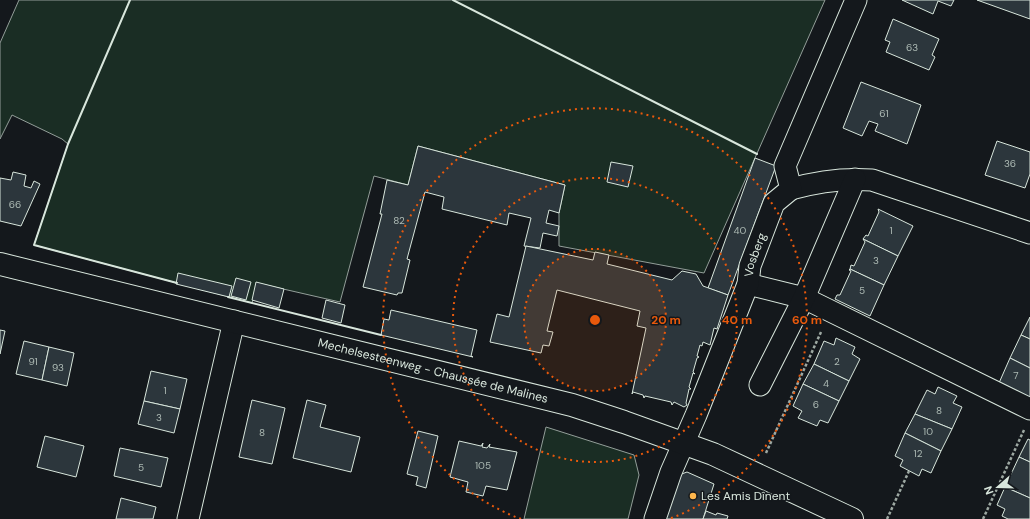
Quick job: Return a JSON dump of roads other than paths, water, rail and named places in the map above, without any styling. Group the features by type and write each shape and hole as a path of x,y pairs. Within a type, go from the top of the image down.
{"main road":[{"name":"Mechelsesteenweg - Chaussée de Malines","path":"0,264 572,405 684,442 756,473 852,519"}],"street":[{"path":"856,0 785,166 791,189 820,181 854,179 872,180 1030,233"},
{"path":"760,385 804,298 854,179"},
{"name":"Vosberg","path":"655,519 671,472 748,284 750,266 774,203 791,189"},
{"path":"748,284 804,298 1028,417"},
{"path":"188,519 234,321"}],"place":[{"name":"Les Amis Dînent","path":"693,496"}]}
